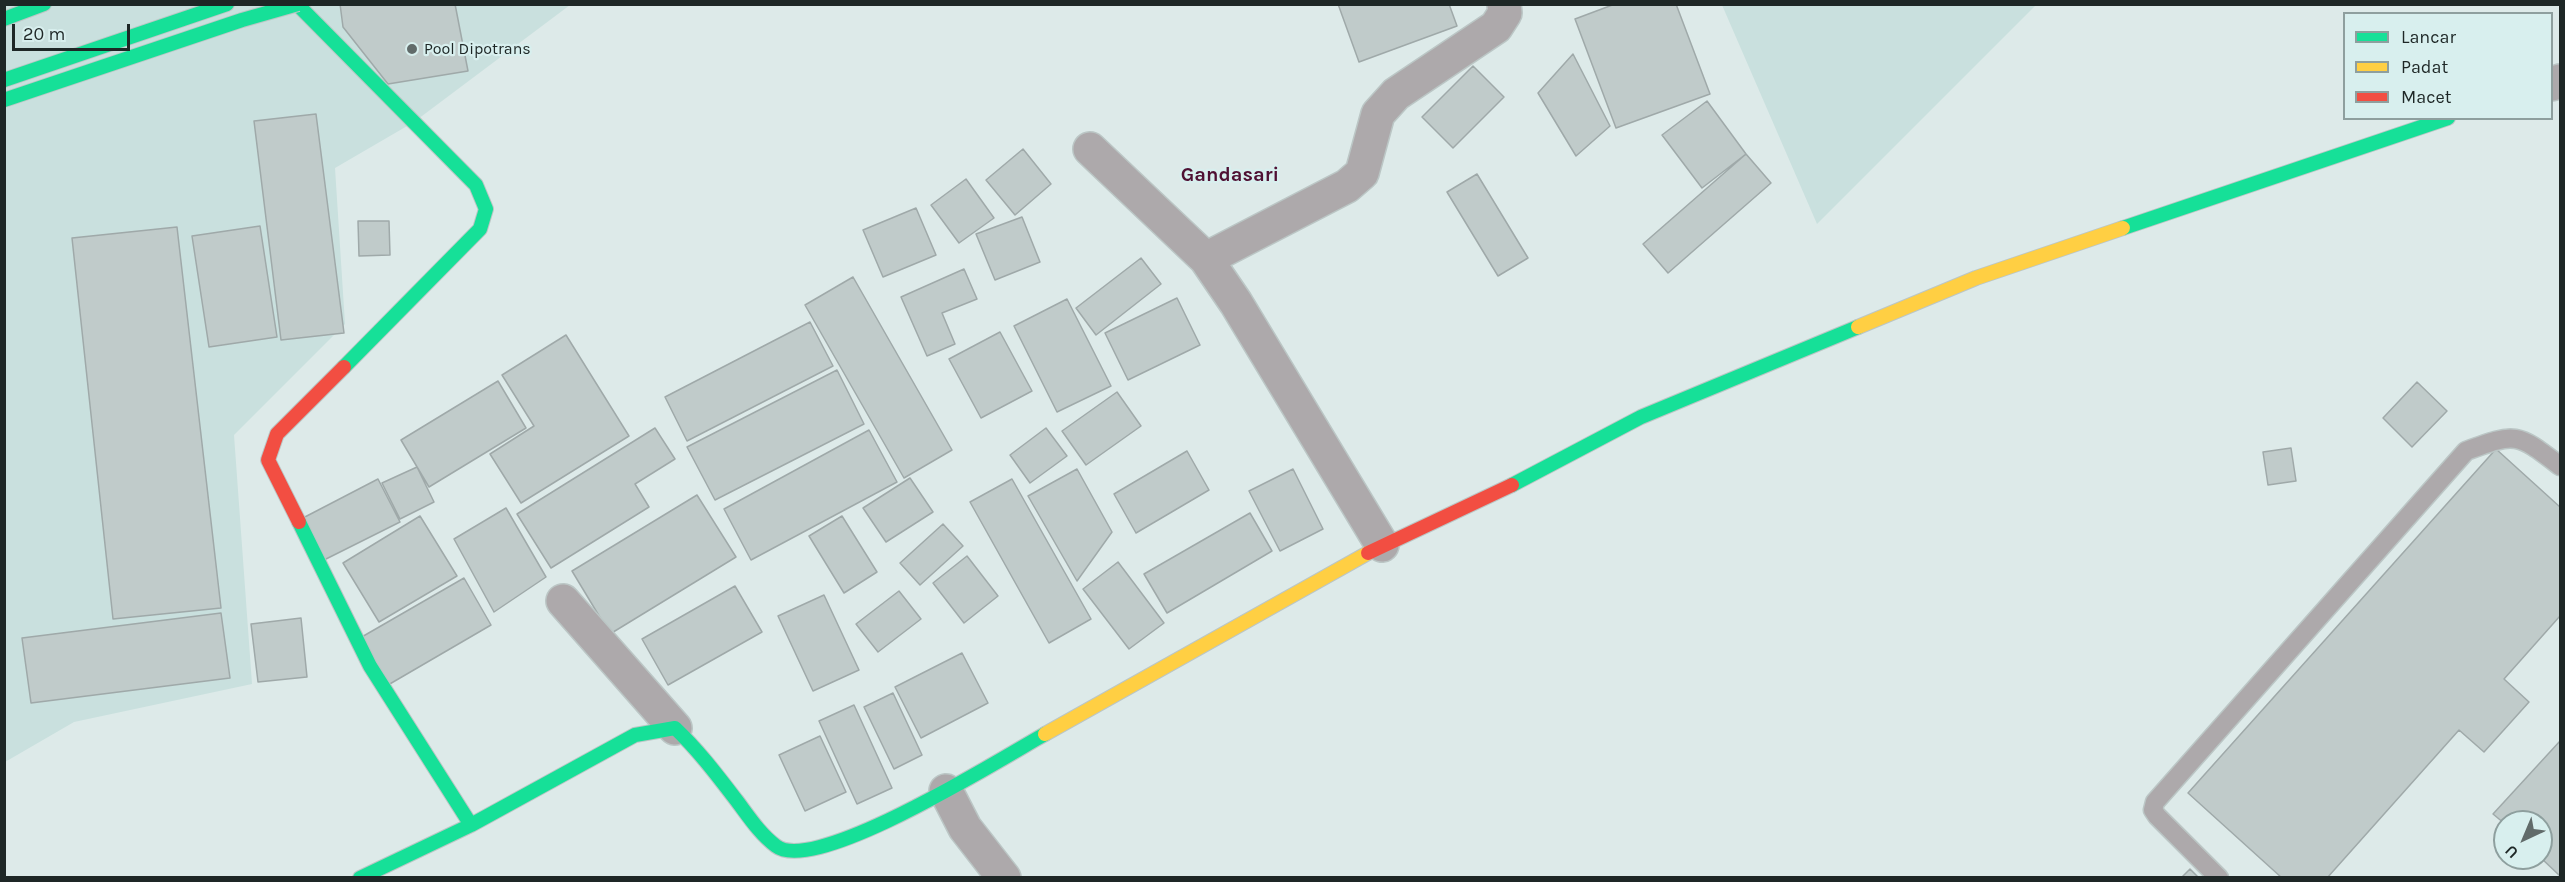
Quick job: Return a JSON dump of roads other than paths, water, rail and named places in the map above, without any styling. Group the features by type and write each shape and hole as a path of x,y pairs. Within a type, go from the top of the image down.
{"main road":[{"path":"4,19 44,4"},
{"path":"4,80 227,4"},
{"path":"4,100 242,20 297,4 476,185 486,210 480,229 277,434 268,460 370,666 471,825"},
{"path":"360,878 471,825 635,735 675,728 698,750 759,830 778,848 795,851 825,847 878,825 946,791 1382,545 1503,490 1641,417 1976,278 2442,120"}],"street":[{"path":"1206,259 1347,186 1362,173 1377,114 1396,94 1496,27 1504,13 1504,4"},
{"path":"1090,149 1206,259 1236,303 1382,545"},
{"path":"563,601 675,728"},
{"path":"946,791 965,828 1004,878"}],"lane":[{"path":"2219,878 2157,816 2153,810 2155,802 2466,451 2496,440 2514,437 2535,447 2560,466"}],"place":[{"name":"Pool Dipotrans","path":"412,49"}],"district":[{"name":"Gandasari","path":"1230,175"}]}
